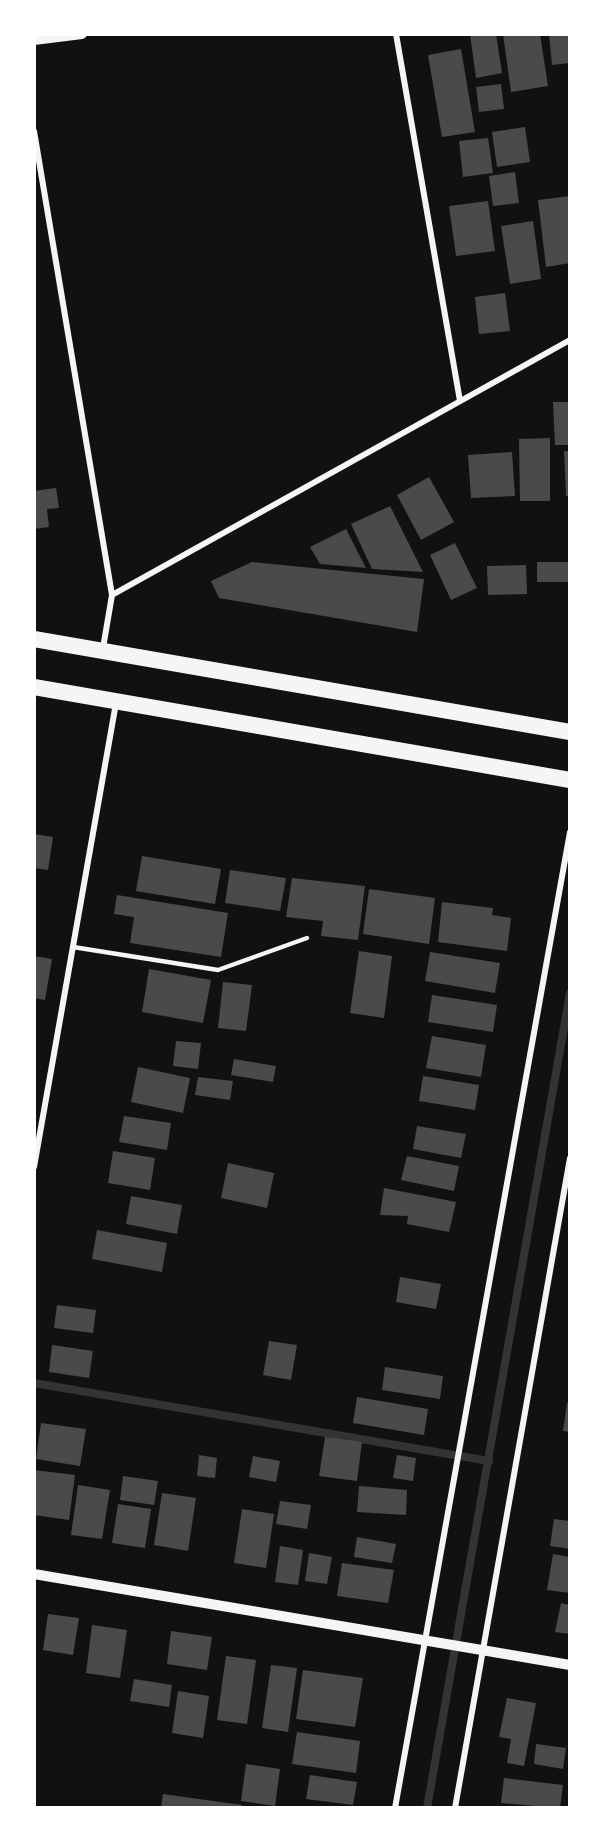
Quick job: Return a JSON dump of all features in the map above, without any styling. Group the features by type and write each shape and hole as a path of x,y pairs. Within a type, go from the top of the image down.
{"highway":[{"path":"34,639 570,732"},
{"path":"34,687 570,780"}],"street":[{"path":"34,40 82,34"},
{"path":"396,34 460,401"},
{"path":"34,131 112,595 102,652"},
{"path":"112,595 570,340"},
{"path":"34,1167 116,701"},
{"path":"395,1808 570,832"},
{"path":"455,1808 478,1648 570,1158"},
{"path":"34,1574 570,1665"}],"lane":[{"path":"73,947 218,970 307,938"}],"building":[{"path":"470,34 496,34 502,73 476,78"},
{"path":"503,34 540,34 548,86 511,92"},
{"path":"549,34 570,34 570,63 552,65"},
{"path":"461,49 475,132 442,137 428,55"},
{"path":"501,84 504,109 479,112 476,87"},
{"path":"525,127 530,162 497,167 492,132"},
{"path":"488,138 493,173 463,177 459,141"},
{"path":"515,172 519,203 493,206 489,176"},
{"path":"570,196 570,263 546,267 538,200"},
{"path":"488,201 495,251 456,256 449,206"},
{"path":"533,221 541,279 510,284 501,226"},
{"path":"505,293 510,331 479,334 475,297"},
{"path":"553,402 570,402 570,445 555,445"},
{"path":"550,438 550,501 520,501 519,439"},
{"path":"564,451 570,451 570,496 566,496"},
{"path":"512,452 515,496 471,498 468,455"},
{"path":"429,477 454,522 421,540 397,495"},
{"path":"56,488 59,508 47,509 49,527 34,529 34,491"},
{"path":"390,506 423,572 372,569 351,524"},
{"path":"346,529 366,568 320,564 310,547"},
{"path":"455,543 477,588 451,600 430,555"},
{"path":"252,562 424,579 417,632 219,598 211,581"},
{"path":"537,562 570,562 570,582 537,582"},
{"path":"526,565 527,594 488,595 487,566"},
{"path":"34,834 53,837 48,870 34,868"},
{"path":"142,856 221,869 215,904 136,891"},
{"path":"230,870 286,878 280,911 225,903"},
{"path":"292,878 365,886 358,940 321,936 323,921 286,917"},
{"path":"369,889 435,898 429,944 363,934"},
{"path":"117,895 228,913 221,957 130,943 134,917 114,914"},
{"path":"442,902 493,908 492,915 511,918 507,951 438,942"},
{"path":"359,951 392,956 384,1018 350,1013"},
{"path":"430,952 500,963 495,993 425,981"},
{"path":"34,956 52,959 45,1000 34,998"},
{"path":"149,969 211,980 203,1023 142,1012"},
{"path":"223,982 252,985 246,1031 218,1028"},
{"path":"432,995 497,1005 493,1032 428,1022"},
{"path":"432,1036 486,1045 481,1077 426,1068"},
{"path":"176,1041 201,1043 198,1069 173,1066"},
{"path":"234,1059 276,1066 273,1082 231,1075"},
{"path":"138,1067 190,1078 183,1113 131,1102"},
{"path":"423,1076 479,1085 475,1110 419,1101"},
{"path":"198,1077 233,1081 230,1100 195,1095"},
{"path":"124,1116 171,1123 167,1150 119,1142"},
{"path":"417,1126 466,1134 461,1158 413,1149"},
{"path":"113,1151 155,1158 150,1190 108,1183"},
{"path":"407,1156 459,1166 454,1191 401,1180"},
{"path":"228,1163 274,1173 267,1208 221,1198"},
{"path":"384,1188 456,1202 449,1232 407,1224 408,1216 380,1215"},
{"path":"131,1196 182,1205 177,1234 126,1224"},
{"path":"97,1230 167,1243 162,1272 92,1259"},
{"path":"400,1277 441,1284 436,1309 396,1302"},
{"path":"57,1305 96,1310 93,1333 54,1328"},
{"path":"269,1341 297,1345 291,1380 263,1375"},
{"path":"52,1345 93,1351 89,1378 49,1372"},
{"path":"385,1367 443,1376 440,1399 382,1390"},
{"path":"357,1397 428,1409 424,1435 353,1423"},
{"path":"567,1403 570,1403 570,1432 563,1431"},
{"path":"41,1423 86,1429 80,1466 36,1459"},
{"path":"325,1437 362,1442 357,1481 319,1476"},
{"path":"199,1455 217,1458 215,1478 197,1476"},
{"path":"397,1455 416,1458 413,1481 393,1478"},
{"path":"253,1456 280,1461 276,1482 249,1477"},
{"path":"34,1470 75,1475 69,1520 34,1515"},
{"path":"123,1476 158,1481 154,1505 120,1500"},
{"path":"78,1485 110,1490 102,1539 71,1535"},
{"path":"359,1486 407,1490 406,1515 357,1512"},
{"path":"162,1493 196,1498 188,1551 154,1545"},
{"path":"280,1501 311,1505 307,1529 276,1524"},
{"path":"118,1504 151,1509 145,1548 112,1543"},
{"path":"242,1509 274,1514 266,1568 234,1563"},
{"path":"554,1519 570,1521 570,1549 550,1546"},
{"path":"357,1537 396,1544 392,1563 354,1557"},
{"path":"280,1546 303,1550 298,1585 275,1582"},
{"path":"309,1553 332,1557 327,1584 305,1581"},
{"path":"553,1554 570,1557 570,1593 547,1590"},
{"path":"342,1563 394,1570 388,1603 337,1596"},
{"path":"561,1603 570,1605 570,1634 555,1632"},
{"path":"48,1614 79,1618 73,1655 43,1650"},
{"path":"92,1625 127,1630 120,1678 86,1673"},
{"path":"171,1631 212,1637 207,1670 167,1664"},
{"path":"226,1656 256,1660 247,1724 217,1720"},
{"path":"271,1665 297,1668 288,1732 262,1728"},
{"path":"303,1670 363,1678 355,1727 296,1719"},
{"path":"134,1679 172,1685 169,1707 130,1701"},
{"path":"178,1691 209,1696 203,1738 172,1733"},
{"path":"507,1698 536,1703 524,1766 507,1763 511,1739 499,1737"},
{"path":"297,1732 360,1741 356,1773 292,1764"},
{"path":"536,1744 566,1748 563,1769 534,1764"},
{"path":"246,1764 280,1769 275,1806 241,1801"},
{"path":"310,1775 357,1782 353,1805 306,1799"},
{"path":"504,1778 563,1785 560,1808 501,1803"},
{"path":"163,1794 242,1805 242,1808 161,1808"}],"waterway":[{"path":"427,1808 570,993"},
{"path":"34,1383 489,1461"}]}
